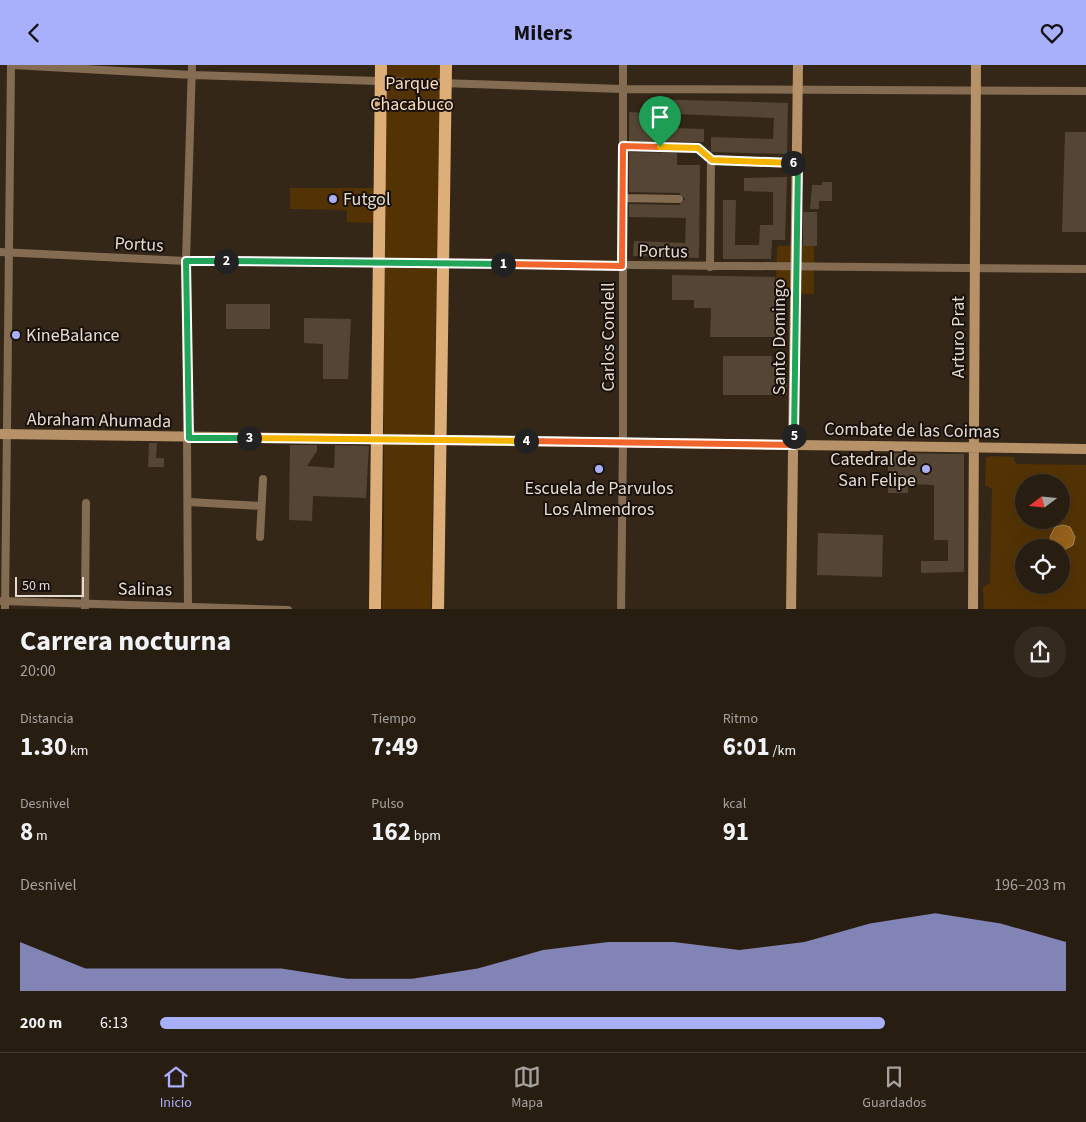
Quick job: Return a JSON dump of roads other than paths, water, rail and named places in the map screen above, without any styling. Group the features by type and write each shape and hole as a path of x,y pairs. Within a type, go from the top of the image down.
{"main road":[{"path":"375,609 381,65"},
{"path":"438,609 446,65"},
{"name":"Santo Domingo","path":"791,609 798,65"},
{"name":"Arturo Prat","path":"973,609 976,65"},
{"name":"Abraham Ahumada","path":"4,434 189,438 378,438"},
{"name":"Combate de las Coimas","path":"378,438 1086,449"}],"street":[{"path":"3,604 4,252 12,65 192,75 622,89 976,89 1086,91"},
{"path":"188,607 189,438 186,261 192,65"},
{"name":"Carlos Condell","path":"621,609 623,441 622,65"},
{"path":"623,146 698,148 712,160 798,163"},
{"path":"710,267 712,160"},
{"path":"622,198 679,199"},
{"name":"Portus","path":"4,252 186,261 796,268 1086,269"},
{"path":"260,537 263,479"},
{"path":"189,501 261,506"},
{"path":"85,606 86,503"},
{"name":"Salinas","path":"3,604 288,609"}],"place":[{"name":"Futgol","path":"333,199"},
{"name":"KineBalance","path":"16,335"},
{"name":"Escuela de Parvulos Los Almendros","path":"599,469"},
{"name":"Catedral de San Felipe","path":"926,469"}],"park label":[{"name":"Parque Chacabuco","path":"412,94"}]}
